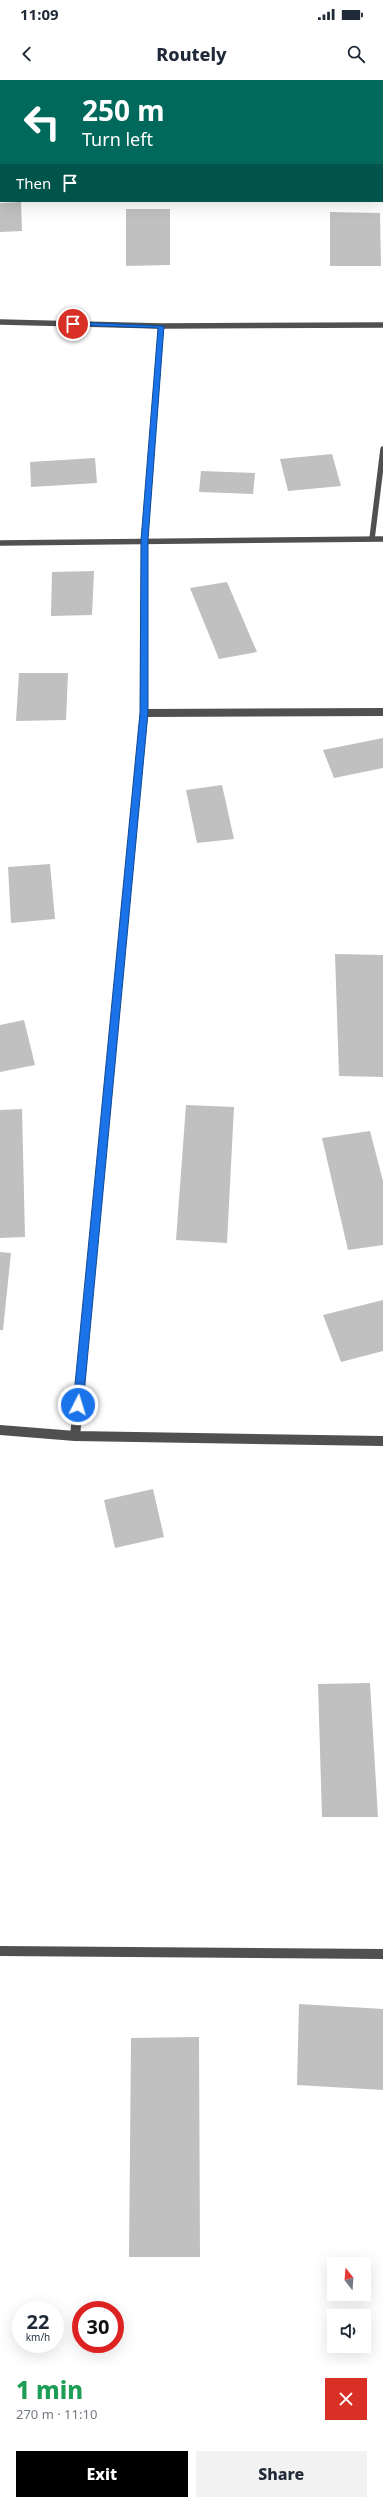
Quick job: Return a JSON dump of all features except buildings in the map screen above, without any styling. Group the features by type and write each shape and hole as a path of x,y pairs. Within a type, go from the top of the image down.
{"street":[{"path":"0,322 161,326 383,325"},
{"path":"75,1436 144,713 144,540 161,326"},
{"path":"372,539 383,449"},
{"path":"0,543 144,540 383,539"},
{"path":"144,713 383,712"},
{"path":"0,1430 75,1436 383,1441"},
{"path":"0,1951 383,1954"}],"route":[{"path":"73,324 161,326 144,540 144,713 78,1405"}]}
